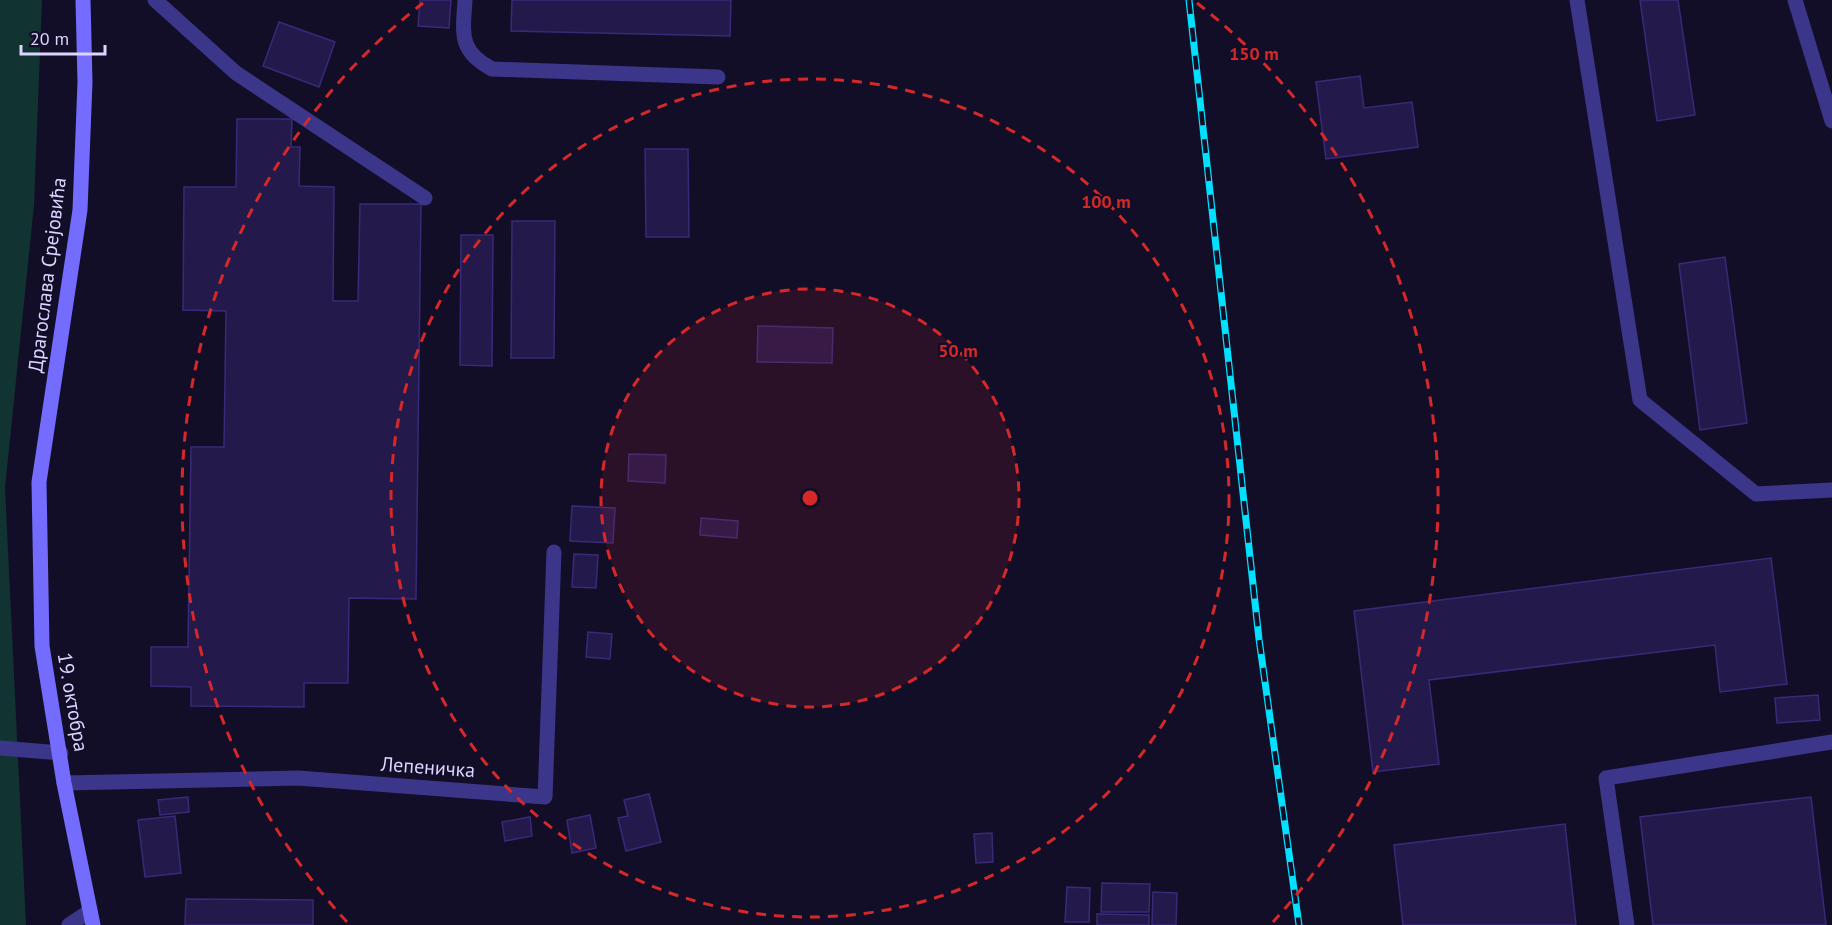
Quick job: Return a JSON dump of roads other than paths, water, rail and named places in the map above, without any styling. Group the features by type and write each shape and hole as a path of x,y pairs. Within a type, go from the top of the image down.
{"street":[{"name":"Драгослава Срејовића","path":"39,482 80,210 85,82 83,0"},
{"path":"155,0 236,74 425,198"},
{"path":"465,0 462,18 464,40 476,58 492,69 718,77"},
{"path":"1577,0 1640,400 1756,494 1832,490"},
{"path":"1795,0 1832,121"},
{"name":"19. октобра","path":"39,482 42,646 64,783 92,918"},
{"name":"Лепеничка","path":"64,783 298,778 545,796 554,552"},
{"path":"1627,925 1606,778 1832,742"},
{"path":"0,748 61,753"},
{"path":"69,925 92,918"}],"railway":[{"path":"1189,0 1259,639 1299,925"}]}
